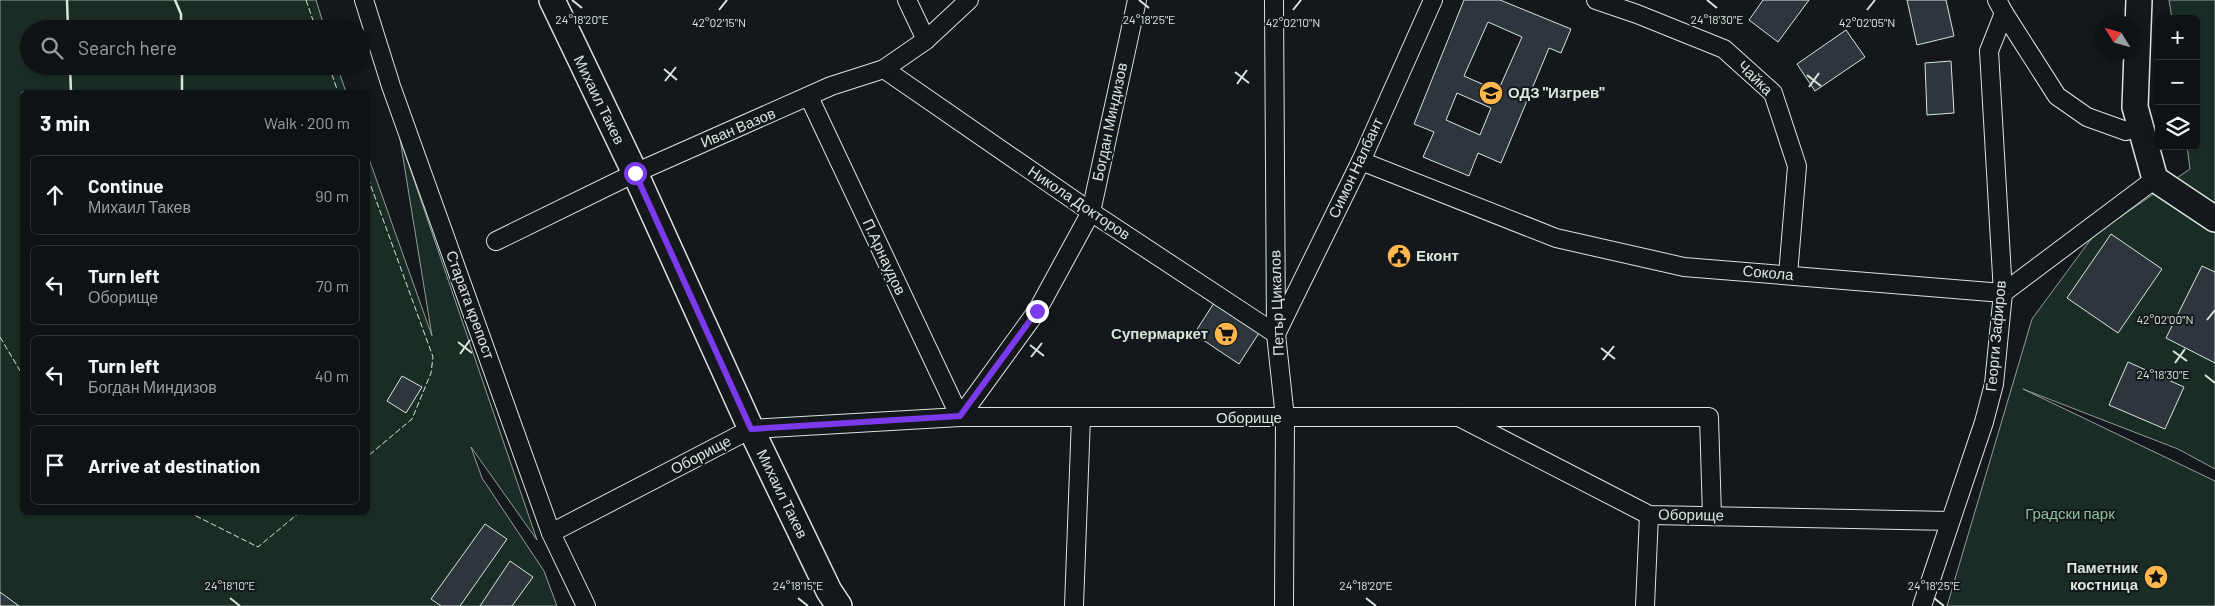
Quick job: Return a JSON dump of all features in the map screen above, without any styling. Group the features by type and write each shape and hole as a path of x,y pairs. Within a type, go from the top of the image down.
{"main road":[{"name":"Михаил Такев","path":"552,0 635,173 751,429 829,591 839,606"},
{"path":"2139,0 2136,107 2155,179 2215,219"}],"street":[{"name":"Старата крепост","path":"364,0 391,86 551,533 586,606"},
{"path":"907,0 926,40"},
{"name":"Иван Вазов","path":"496,241 635,173 831,86 884,69 926,40 969,0"},
{"name":"Богдан Миндизов","path":"960,416 1037,311 1091,212 1137,0"},
{"name":"Петър Цикалов","path":"1274,0 1276,334 1285,418 1284,606"},
{"name":"Симон Налбант","path":"1276,334 1361,161 1433,0"},
{"name":"Чайка","path":"1596,0 1637,14 1724,50 1773,92 1797,166 1788,275"},
{"path":"2001,6 2057,96 2087,117 2126,131 2141,126"},
{"name":"Георги Зафиров","path":"1922,606 1984,422 1994,384 2002,292 1988,51 2001,6"},
{"name":"Никола Докторов","path":"884,69 1091,212 1276,334"},
{"name":"П.Арнаудов","path":"809,97 960,416"},
{"name":"Сокола","path":"1361,161 1556,238 1684,267 2002,292"},
{"path":"2002,292 2155,179"},
{"name":"Оборище","path":"551,533 751,429 960,416 1459,417 1649,515 1950,521"},
{"path":"1074,606 1081,417"},
{"path":"1459,417 1709,418 1712,516"},
{"path":"1645,606 1649,515"}],"green space":[{"path":"0,0 316,0 322,20 20,20 20,75 340,75 345,90 20,90 20,515 370,515 370,162 432,336 400,139 537,540 471,447 482,478 544,571 557,606 0,606"},
{"name":"Градски парк","path":"2169,0 2215,0 2215,469 2178,449 2023,389 2215,481 2215,606 1947,606 2032,319 2094,235 2190,169 2188,150 2200,150 2200,15 2171,15"}],"building":[{"path":"1464,0 1500,0 1571,29 1561,53 1549,48 1501,163 1478,153 1469,176 1423,157 1434,132 1414,124","holes":["1488,22 1522,37 1498,91 1464,76","1457,93 1491,108 1480,135 1446,120"]},
{"path":"1763,0 1809,0 1778,42 1749,20"},
{"path":"1907,0 1946,0 1954,36 1917,45"},
{"path":"1846,30 1865,57 1815,91 1797,64"},
{"path":"1951,61 1954,113 1927,115 1925,63"},
{"path":"2111,234 2162,269 2118,333 2067,298"},
{"path":"2202,266 2215,272 2215,363 2166,338"},
{"name":"Супермаркет","path":"1214,303 1259,333 1239,364 1194,334"},
{"path":"2128,362 2184,387 2165,429 2109,405"},
{"path":"402,376 422,387 406,413 387,401"},
{"path":"485,524 507,539 460,606 441,606 431,599"},
{"path":"510,561 533,577 512,606 480,606"},
{"path":"0,592 19,606 0,606"}],"fence":[{"path":"306,0 313,20"},
{"path":"332,75 337,90"},
{"path":"370,184 433,357 431,373 412,419 370,454"},
{"path":"0,337 20,371"},
{"path":"194,515 258,547 296,515"}],"wall":[{"path":"67,0 68,20"},
{"path":"175,0 181,14 181,20"},
{"path":"70,75 71,90"},
{"path":"182,75 182,90"}],"place":[{"name":"ОДЗ \"Изгрев\"","path":"1491,93"},
{"name":"Еконт","path":"1399,256"},
{"name":"Супермаркет","path":"1226,334"},
{"name":"Паметник костница","path":"2156,577"}],"route":[{"path":"635,173 751,429 960,416 1037,311"}]}
